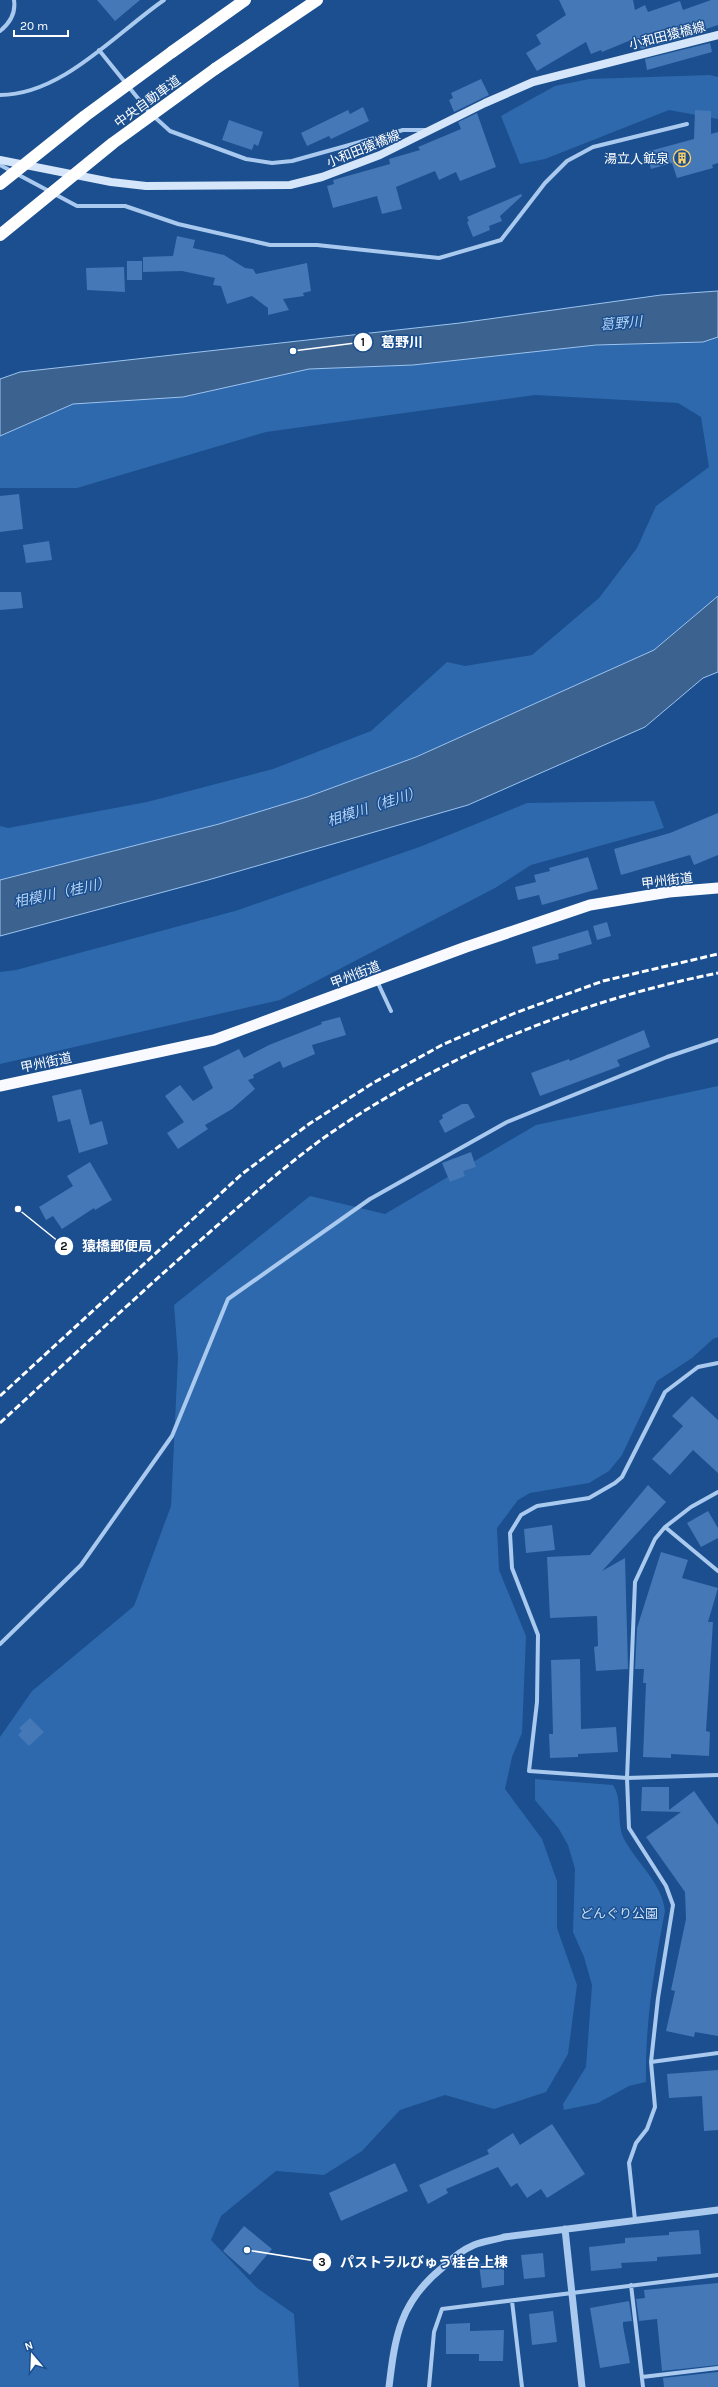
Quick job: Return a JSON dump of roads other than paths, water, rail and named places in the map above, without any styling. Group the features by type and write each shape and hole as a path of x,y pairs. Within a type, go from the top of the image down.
{"highway":[{"name":"中央自動車道","path":"0,184 85,116 245,0"},
{"name":"中央自動車道","path":"0,235 113,143 215,69 317,0"},
{"name":"甲州街道","path":"0,1086 214,1040 466,947 590,906 669,892 718,888"}],"main road":[{"name":"小和田猿橋線","path":"0,160 111,182 146,186 290,185 329,174 380,155 485,103 533,82 718,35"}],"street":[{"path":"0,31 7,25 12,17 14,0"},
{"path":"0,94 25,91 60,78 164,0"},
{"path":"99,50 148,112 170,131 246,159 272,162 292,161 403,130 433,130"},
{"path":"0,165 78,206 125,206 178,224 270,245 317,245 439,258 500,240 544,183 567,162 592,147 687,124"},
{"path":"377,981 391,1011"},
{"path":"0,1644 81,1565 172,1436 228,1299 370,1199 507,1122 667,1057 718,1040"},
{"path":"718,1363 698,1367 665,1392 622,1477 615,1484 589,1498 537,1506 521,1515 510,1533 512,1568 538,1635 537,1702 529,1772 627,1778 718,1774"},
{"path":"635,2220 629,2163 636,2143 647,2129 654,2107 651,2062 658,1998 673,1905 666,1886 629,1828 627,1778 635,1582 656,1539 665,1527 718,1492"},
{"path":"665,1527 718,1571"},
{"path":"651,2062 718,2054"},
{"path":"389,2387 399,2327 409,2303 428,2279 454,2257 474,2245 504,2237 718,2210"},
{"path":"565,2229 582,2387"},
{"path":"429,2387 434,2332 442,2310 718,2275"},
{"path":"631,2285 643,2387"},
{"path":"512,2301 522,2387"},
{"path":"642,2377 718,2368"}],"water":[{"path":"718,291 718,337 703,342 596,345 413,365 309,369 183,397 73,404 0,436 0,379 20,372 460,323 661,295"},
{"name":"相模川（桂川）","path":"718,596 718,672 703,678 645,727 468,805 208,880 0,936 0,880 219,824 307,797 416,757 654,650"}],"railway":[{"path":"0,1396 242,1174 309,1124 373,1083 442,1045 515,1013 603,981 718,954"},
{"path":"0,1423 146,1289 255,1192 318,1142 363,1112 410,1084 509,1036 612,999 718,973"}],"place":[{"name":"湯立人鉱泉","path":"682,158"},
{"name":"葛野川","path":"293,351"},
{"name":"猿橋郵便局","path":"18,1209"},
{"name":"パストラルびゅう桂台上棟","path":"247,2250"}],"park label":[{"name":"どんぐり公園","path":"619,1913"}]}
